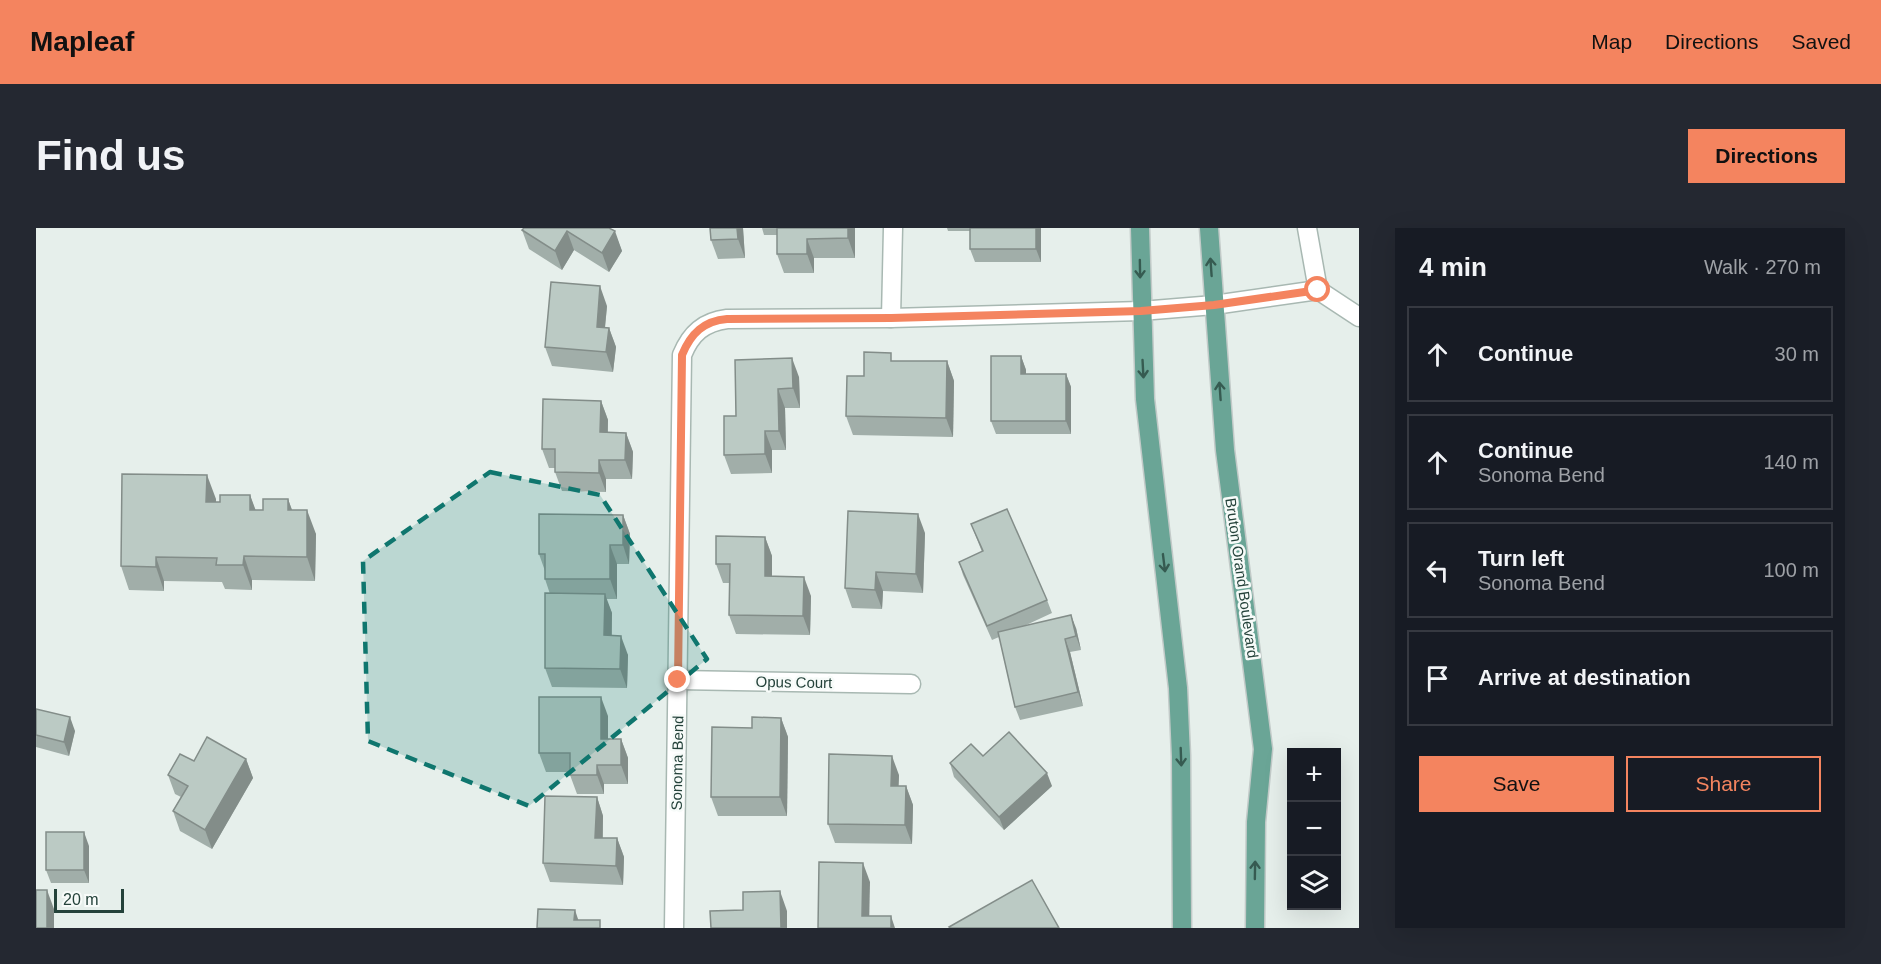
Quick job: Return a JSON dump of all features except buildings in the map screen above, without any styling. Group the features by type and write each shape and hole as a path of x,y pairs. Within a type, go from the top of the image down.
{"main road":[{"path":"1140,228 1145,399 1178,688 1181,756 1182,928"},
{"name":"Bruton Orand Boulevard","path":"1209,228 1225,450 1258,691 1263,749 1256,822 1255,928"}],"street":[{"path":"891,318 893,228"},
{"path":"1307,228 1318,290 1359,317"},
{"name":"Sonoma Bend","path":"674,928 682,355 687,343 705,325 716,320 1141,311 1214,305 1318,290"},
{"name":"Opus Court","path":"678,680 911,684"}],"highlighted area":[{"path":"490,472 600,495 707,659 529,806 368,741 363,561"}],"route":[{"path":"678,680 682,355 687,343 705,325 716,320 727,319 739,321 1141,311 1214,305 1318,290"}]}
